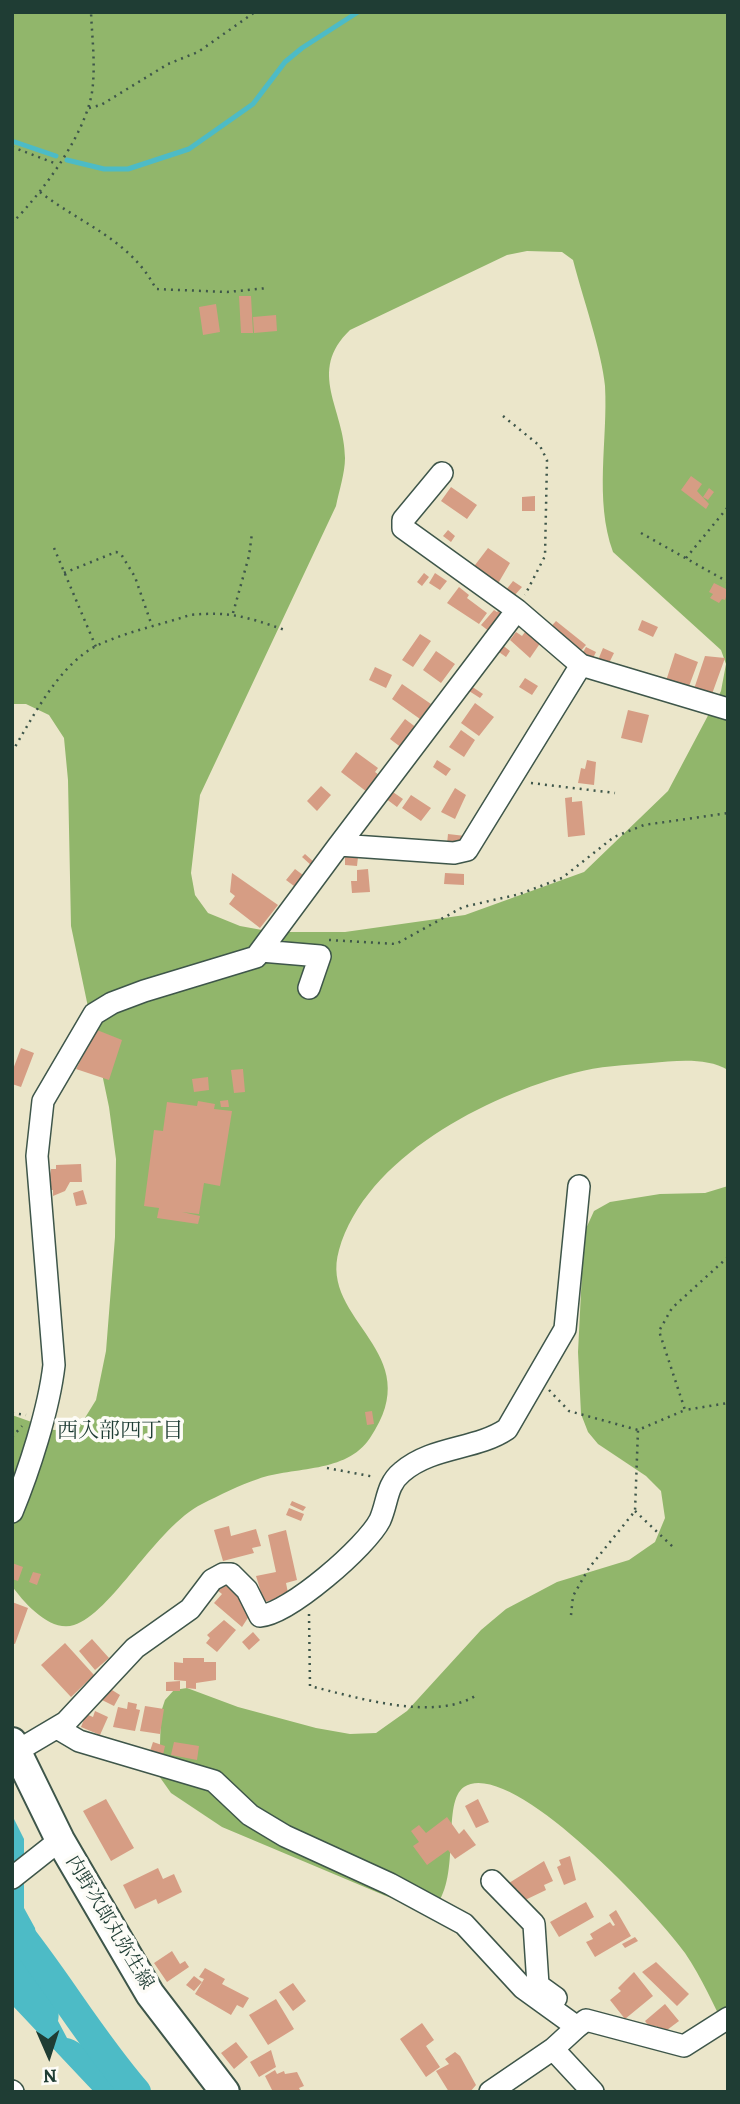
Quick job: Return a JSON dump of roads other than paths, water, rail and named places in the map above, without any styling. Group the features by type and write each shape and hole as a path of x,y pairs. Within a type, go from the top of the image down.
{"main road":[{"name":"内野次郎丸弥生線","path":"15,1746 55,1844 150,1994 225,2092"}],"street":[{"path":"442,473 403,520 403,528 517,610 581,665 728,709"},
{"path":"12,1512 29,1473 52,1388 54,1365 37,1156 43,1101 94,1014 112,1003 144,991 256,957 517,610"},
{"path":"339,845 454,853 467,850 581,665"},
{"path":"261,951 320,956 309,988"},
{"path":"15,1746 57,1728 85,1704 135,1648 190,1609 212,1580 223,1574 231,1574 247,1590 260,1616 270,1615 299,1597 362,1546 380,1520 391,1483 404,1470 427,1458 497,1436 507,1429 565,1329 579,1186"},
{"path":"57,1728 79,1741 214,1781 250,1815 285,1836 390,1884 464,1924 523,1989 582,2023 684,2046 728,2018"},
{"path":"12,1878 55,1844"},
{"path":"492,1881 534,1924 538,1985 582,2023"},
{"path":"489,2092 553,2049 582,2023"},
{"path":"553,2049 593,2092"}],"water":[{"path":"12,1815 24,1839 24,1908 35,1928 44,1985 56,2001 58,2021 67,2038 92,2052 130,2092 94,2092 12,2005"}],"waterway":[{"path":"67,160 104,169 128,169 189,149 253,104 285,62 302,48 358,12"},
{"path":"12,141 56,156"},
{"path":"12,1925 136,2092"}],"district":[{"name":"西入部四丁目","path":"120,1432"}]}
